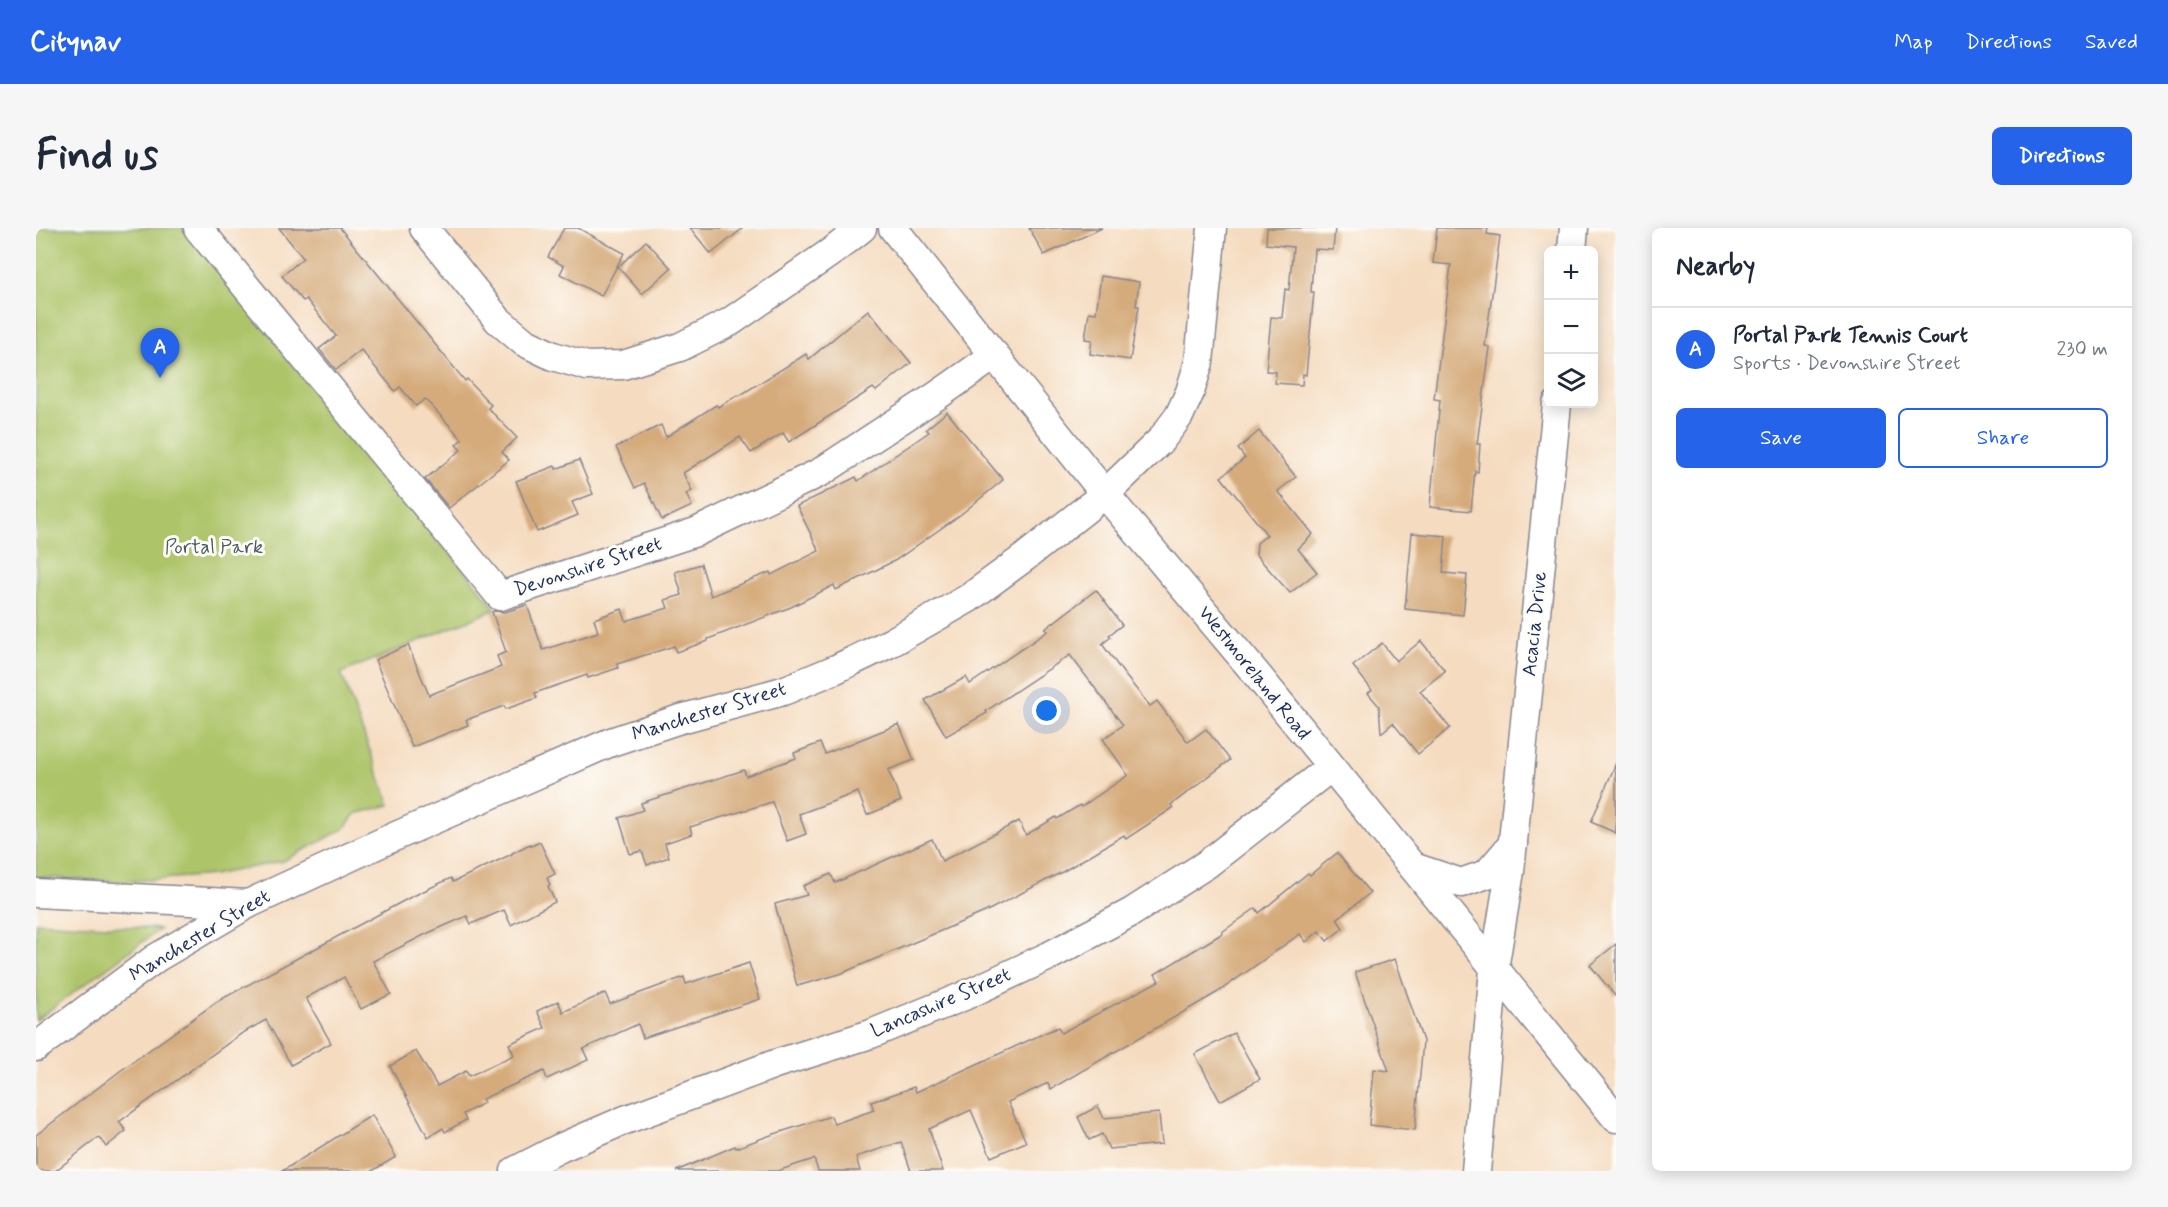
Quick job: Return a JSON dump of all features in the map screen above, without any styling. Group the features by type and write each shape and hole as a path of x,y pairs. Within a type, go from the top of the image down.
{"street":[{"name":"Devonshire Street","path":"198,228 500,596 696,532 821,472 938,396 995,355"},
{"path":"424,228 498,320 524,342 553,356 587,366 623,365 680,347 730,322 862,228"},
{"name":"Westmoreland Road","path":"893,228 1105,494 1229,641 1616,1118"},
{"name":"Manchester Street","path":"36,1047 156,958 248,904 522,779 610,742 677,720 783,691 892,642 969,598 1105,494 1161,440 1179,416 1190,392 1199,362 1212,228"},
{"path":"1572,246 1574,228"},
{"name":"Acacia Drive","path":"1476,1171 1494,969 1512,844 1557,408"},
{"name":"Lancashire Street","path":"515,1171 560,1148 625,1120 775,1064 871,1034 964,996 1049,956 1132,912 1207,864 1331,767"},
{"path":"1413,867 1461,883 1487,874 1512,844"},
{"path":"36,893 248,904"}],"green space":[{"name":"Portal Park","path":"36,228 184,228 496,609 341,673 390,805 355,814 344,829 283,861 213,875 122,882 36,877"},
{"path":"36,922 160,929 36,1020"}],"building":[{"path":"279,228 340,228 465,381 467,379 491,405 488,408 517,438 502,452 509,460 449,508 425,479 461,450 456,445 462,439 425,399 416,406 400,387 395,391 361,350 336,370 319,349 336,336 306,299 303,301 282,276 303,258"},
{"path":"564,228 578,228 624,253 601,296 560,274 564,266 548,257"},
{"path":"690,228 743,228 711,254"},
{"path":"1029,228 1102,228 1044,255"},
{"path":"1267,228 1335,228 1333,250 1314,249 1311,292 1314,292 1306,375 1303,374 1302,385 1275,383 1276,372 1266,371 1271,317 1282,318 1285,289 1289,290 1293,247 1266,244"},
{"path":"1437,228 1488,228 1487,234 1500,236 1485,346 1490,347 1477,444 1480,444 1478,472 1475,471 1471,511 1430,507 1440,400 1434,399 1451,265 1433,263"},
{"path":"646,241 671,268 642,294 618,267"},
{"path":"1101,276 1139,282 1136,306 1139,306 1130,360 1090,354 1092,340 1085,339 1089,312 1096,313"},
{"path":"868,310 911,363 876,391 873,388 789,442 783,433 751,453 740,437 683,473 692,491 686,494 692,506 662,520 644,483 635,488 616,447 661,425 666,437 716,405 718,407 739,396 806,354 809,359"},
{"path":"947,412 1003,480 960,515 896,560 836,590 834,585 791,607 708,639 708,641 676,652 674,646 617,664 618,668 588,678 587,675 535,693 537,698 506,709 504,706 466,720 468,725 412,747 375,660 408,645 429,695 501,667 497,656 506,652 492,612 494,611 505,612 527,605 543,650 598,632 594,619 622,609 626,621 668,608 665,600 682,595 675,572 701,564 711,596 770,572 771,575 819,551 797,506 856,477 858,481 929,432 926,429"},
{"path":"1259,431 1296,477 1278,491 1313,534 1298,549 1317,572 1290,593 1256,555 1257,543 1267,535 1221,477 1245,458 1238,449"},
{"path":"579,460 593,494 572,502 578,515 537,532 516,481 555,466 556,469"},
{"path":"1412,533 1446,536 1443,573 1467,575 1463,615 1405,609"},
{"path":"1096,590 1122,625 1102,644 1124,674 1150,706 1157,701 1188,742 1206,729 1230,760 1171,805 1173,808 1126,839 1124,835 1064,871 985,912 840,974 797,986 775,904 807,895 803,886 831,874 835,883 932,839 942,861 1019,821 1026,835 1056,817 1057,819 1080,805 1081,807 1128,775 1103,739 1123,725 1070,655 986,711 987,713 946,736 925,700 966,677 970,684 1048,631 1045,629"},
{"path":"1421,641 1445,671 1420,691 1450,728 1418,754 1393,723 1381,733 1379,706 1368,693 1372,690 1353,666 1382,643 1396,661"},
{"path":"899,724 914,760 888,770 901,801 867,815 858,792 799,814 806,834 787,841 772,802 690,827 692,834 665,843 669,857 647,865 642,851 630,854 619,818 643,810 641,803 744,770 746,776 796,758 794,753 820,743 825,754"},
{"path":"1616,763 1616,833 1591,822"},
{"path":"540,842 555,874 547,878 555,902 511,925 504,910 471,924 467,916 373,961 391,994 361,1009 344,977 306,998 331,1043 291,1065 266,1020 241,1034 119,1122 126,1131 106,1147 99,1137 55,1171 36,1171 36,1135 218,1001 409,898 451,878 453,882 530,844 531,846"},
{"path":"1337,853 1370,893 1337,919 1343,928 1327,941 1319,931 1306,942 1300,934 1218,992 1051,1089 1048,1083 1008,1102 1026,1142 991,1157 971,1110 929,1129 943,1171 911,1171 901,1142 856,1157 860,1171 818,1171 814,1159 777,1171 676,1171 735,1146 736,1148 831,1116 834,1124 874,1110 871,1102 914,1087 916,1092 1058,1027 1061,1033 1159,981 1155,974 1223,933 1256,908 1259,913 1308,873 1310,875"},
{"path":"1616,944 1616,997 1590,965"},
{"path":"1395,959 1423,1041 1415,1130 1369,1125 1374,1069 1389,1071 1355,972"},
{"path":"749,963 760,999 643,1038 638,1024 583,1049 588,1060 547,1079 544,1071 482,1099 484,1103 463,1114 466,1120 445,1132 443,1128 428,1137 390,1066 416,1051 437,1086 466,1071 469,1076 514,1055 509,1044 545,1028 537,1011 558,1001 563,1012 605,993 610,1004 684,977 686,984"},
{"path":"1234,1033 1260,1079 1220,1101 1195,1054"},
{"path":"1098,1106 1104,1118 1159,1113 1162,1144 1109,1149 1102,1134 1089,1140 1078,1117"},
{"path":"372,1115 396,1157 372,1171 282,1171"}],"place":[{"name":"Portal Park Tennis Court","path":"160,378"}]}
